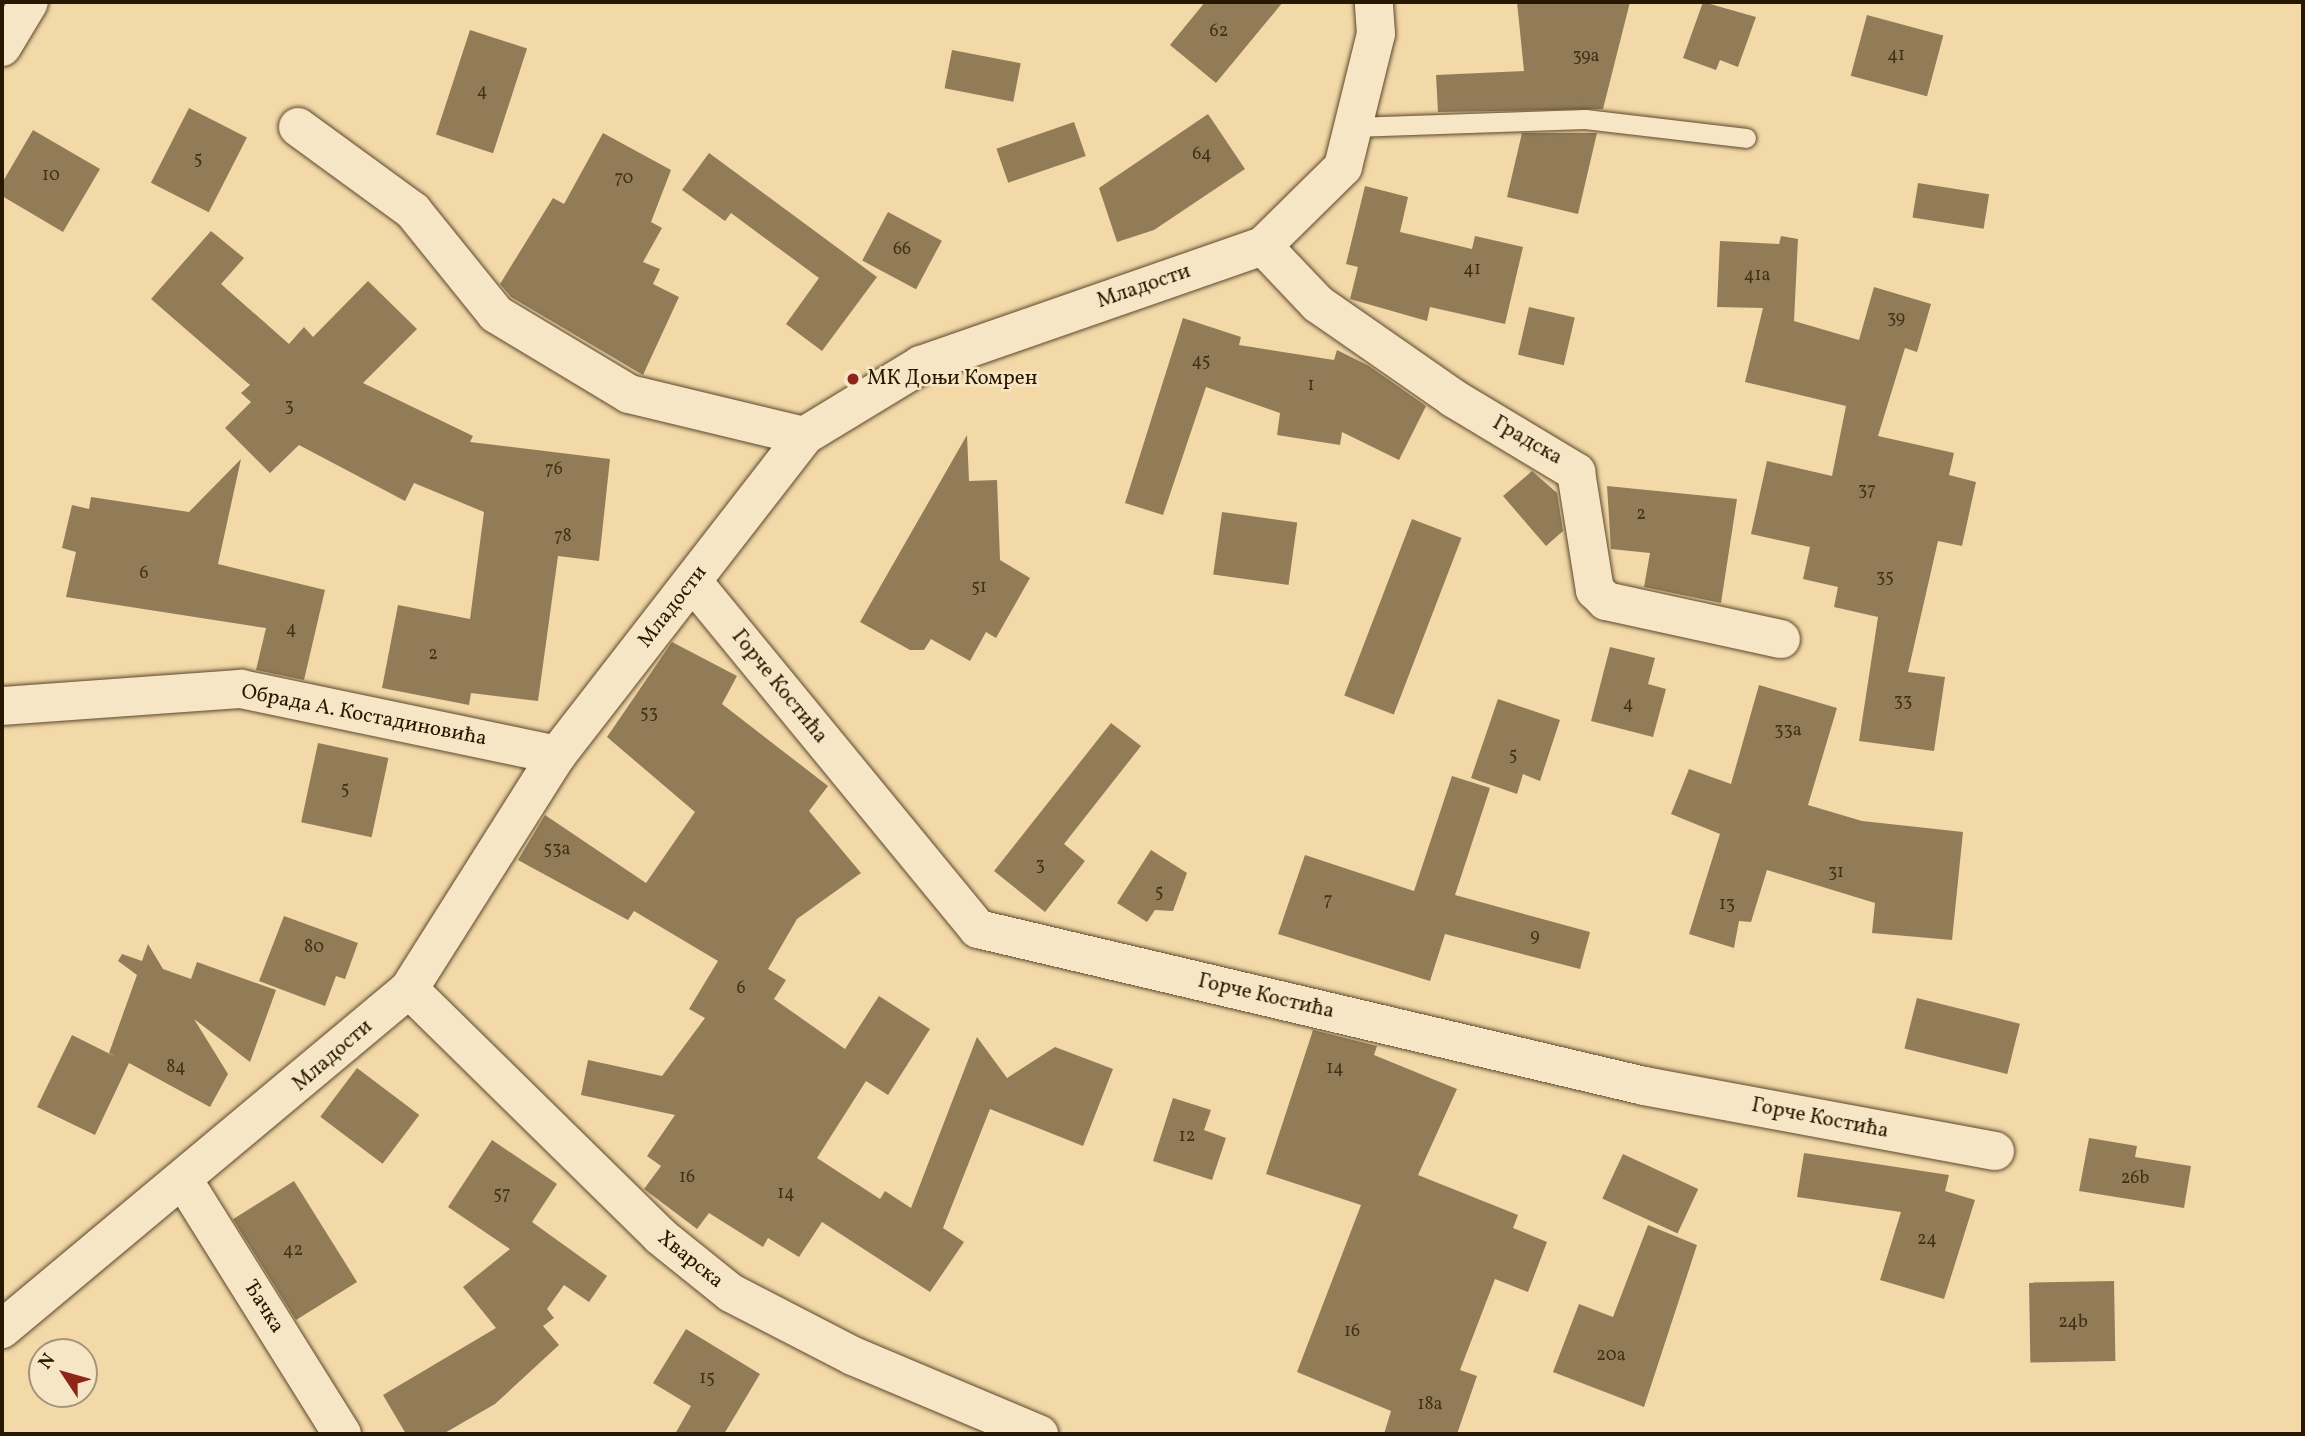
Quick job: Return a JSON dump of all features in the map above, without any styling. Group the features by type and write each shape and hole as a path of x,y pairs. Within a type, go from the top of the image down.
{"street":[{"path":"2,47 29,2"},
{"name":"Младости","path":"2,1329 184,1181 409,989 557,755 804,436 920,365 1263,246 1343,167 1376,34 1374,2"},
{"path":"298,127 413,211 496,314 629,394 804,436"},
{"name":"Градска","path":"1263,246 1318,304 1453,398 1576,472 1595,590 1606,600 1781,639"},
{"name":"Горче Костића","path":"693,582 978,929 1644,1086 1995,1151"},
{"name":"Обрада А. Костадиновића","path":"2,706 242,689 557,755"},
{"name":"Хварска","path":"409,989 660,1236 731,1293 853,1356 1039,1434"},
{"name":"Ђачка","path":"184,1181 342,1434"}],"lane":[{"path":"1353,127 1585,119 1745,138"}],"building":[{"path":"1205,2 1283,2 1216,83 1170,45"},
{"path":"1517,2 1630,2 1603,109 1438,112 1436,75 1524,71"},
{"path":"1703,2 1756,17 1738,67 1720,60 1716,70 1683,58"},
{"path":"1867,15 1943,35 1927,96 1851,76"},
{"path":"470,30 527,49 493,153 436,135"},
{"path":"952,50 1021,63 1013,102 945,88"},
{"path":"189,108 247,138 209,212 151,183"},
{"path":"1208,114 1245,169 1154,230 1117,242 1099,188"},
{"path":"1074,122 1086,156 1008,183 996,149"},
{"path":"33,130 100,169 63,232 2,196 2,183"},
{"path":"603,133 671,170 651,222 662,228 643,262 660,269 653,284 679,297 643,375 511,297 500,284 553,198 564,204"},
{"path":"1522,133 1597,133 1578,214 1507,197"},
{"path":"709,153 877,277 822,351 786,324 819,278 731,213 725,221 682,190"},
{"path":"1918,183 1989,194 1984,229 1913,218"},
{"path":"1365,186 1408,197 1400,232 1472,249 1475,236 1523,247 1505,324 1430,307 1427,321 1350,299 1358,267 1346,264"},
{"path":"888,212 942,241 916,289 862,261"},
{"path":"211,231 244,258 221,284 289,344 304,327 313,337 368,281 417,329 363,383 473,436 470,442 610,459 599,561 558,556 538,701 471,693 469,705 382,688 398,605 470,619 484,512 414,483 405,501 299,445 270,473 225,428 251,402 241,393 250,385 151,299"},
{"path":"1781,236 1798,239 1794,321 1859,340 1874,287 1931,304 1917,352 1905,348 1878,436 1954,453 1949,475 1976,482 1962,546 1938,541 1908,672 1945,677 1934,751 1859,741 1878,617 1834,607 1838,587 1803,579 1810,547 1751,534 1767,461 1832,476 1846,406 1745,382 1763,308 1717,307 1720,241 1779,244"},
{"path":"1529,307 1575,318 1564,365 1518,355"},
{"path":"1183,318 1241,337 1239,345 1334,360 1337,350 1369,366 1426,406 1399,460 1342,432 1340,445 1277,435 1280,413 1206,387 1163,515 1125,503"},
{"path":"967,435 969,481 997,480 1000,560 1030,578 996,638 986,632 970,661 931,639 924,650 910,650 860,622"},
{"path":"241,459 218,564 325,590 304,680 256,670 266,628 66,597 76,552 62,548 72,505 89,509 91,497 189,512"},
{"path":"1532,471 1557,493 1563,531 1546,546 1503,496"},
{"path":"1607,486 1737,499 1721,603 1644,587 1650,553 1611,549"},
{"path":"1222,512 1297,523 1288,585 1213,574"},
{"path":"1412,519 1461,538 1394,714 1344,695"},
{"path":"672,642 737,676 722,704 828,786 809,811 861,873 797,919 768,969 786,980 774,999 845,1049 879,996 930,1029 888,1095 866,1081 817,1158 880,1199 885,1191 911,1208 977,1037 1007,1078 1055,1047 1113,1069 1083,1146 990,1109 943,1228 964,1242 930,1292 822,1222 799,1257 768,1238 763,1247 709,1213 697,1229 644,1189 661,1166 647,1156 675,1115 581,1095 588,1060 662,1076 705,1018 689,1009 718,961 634,911 628,920 518,860 545,815 646,883 695,812 607,737"},
{"path":"1610,647 1655,658 1648,684 1666,689 1653,737 1591,721"},
{"path":"1759,685 1837,708 1808,805 1862,821 1963,832 1952,940 1872,933 1875,903 1767,870 1751,922 1739,921 1734,948 1689,934 1720,834 1671,814 1689,769 1731,784"},
{"path":"1498,699 1560,720 1540,781 1523,774 1517,794 1471,778"},
{"path":"1111,723 1141,746 1064,844 1085,861 1045,912 994,871"},
{"path":"318,743 388,758 372,837 301,822"},
{"path":"1452,776 1490,788 1455,895 1590,932 1580,969 1445,934 1430,981 1278,934 1305,855 1414,891"},
{"path":"1151,850 1187,873 1173,911 1155,910 1147,922 1117,903"},
{"path":"284,916 358,943 345,979 336,976 325,1006 259,981"},
{"path":"148,944 163,969 191,979 197,962 276,990 250,1062 194,1019 228,1074 210,1107 129,1063 95,1135 37,1107 72,1035 116,1057 109,1053 137,975 118,961 122,954 142,961"},
{"path":"1917,998 2020,1024 2007,1074 1904,1048"},
{"path":"1313,1030 1377,1046 1374,1055 1457,1089 1418,1175 1518,1215 1513,1228 1547,1242 1528,1292 1495,1279 1460,1370 1477,1376 1457,1434 1384,1434 1391,1411 1297,1372 1361,1205 1266,1174"},
{"path":"357,1068 419,1115 383,1164 320,1117"},
{"path":"1173,1098 1211,1110 1204,1130 1226,1138 1212,1180 1153,1161"},
{"path":"2089,1138 2137,1146 2135,1157 2191,1166 2184,1208 2079,1191"},
{"path":"492,1140 557,1184 532,1222 607,1276 589,1302 564,1285 547,1309 554,1318 543,1326 559,1345 495,1404 443,1434 406,1434 383,1395 496,1328 463,1287 510,1249 448,1207"},
{"path":"1804,1153 1949,1175 1945,1191 1975,1200 1944,1299 1880,1280 1901,1212 1797,1197"},
{"path":"1623,1154 1698,1189 1678,1233 1602,1198"},
{"path":"294,1181 357,1282 296,1320 233,1219"},
{"path":"1648,1225 1697,1245 1644,1407 1553,1372 1579,1304 1613,1317"},
{"path":"2114,1281 2115,1361 2030,1362 2029,1282"},
{"path":"686,1329 760,1374 724,1434 675,1434 691,1406 653,1383"}],"place":[{"name":"МК Доњи Комрен","path":"853,379"}]}
